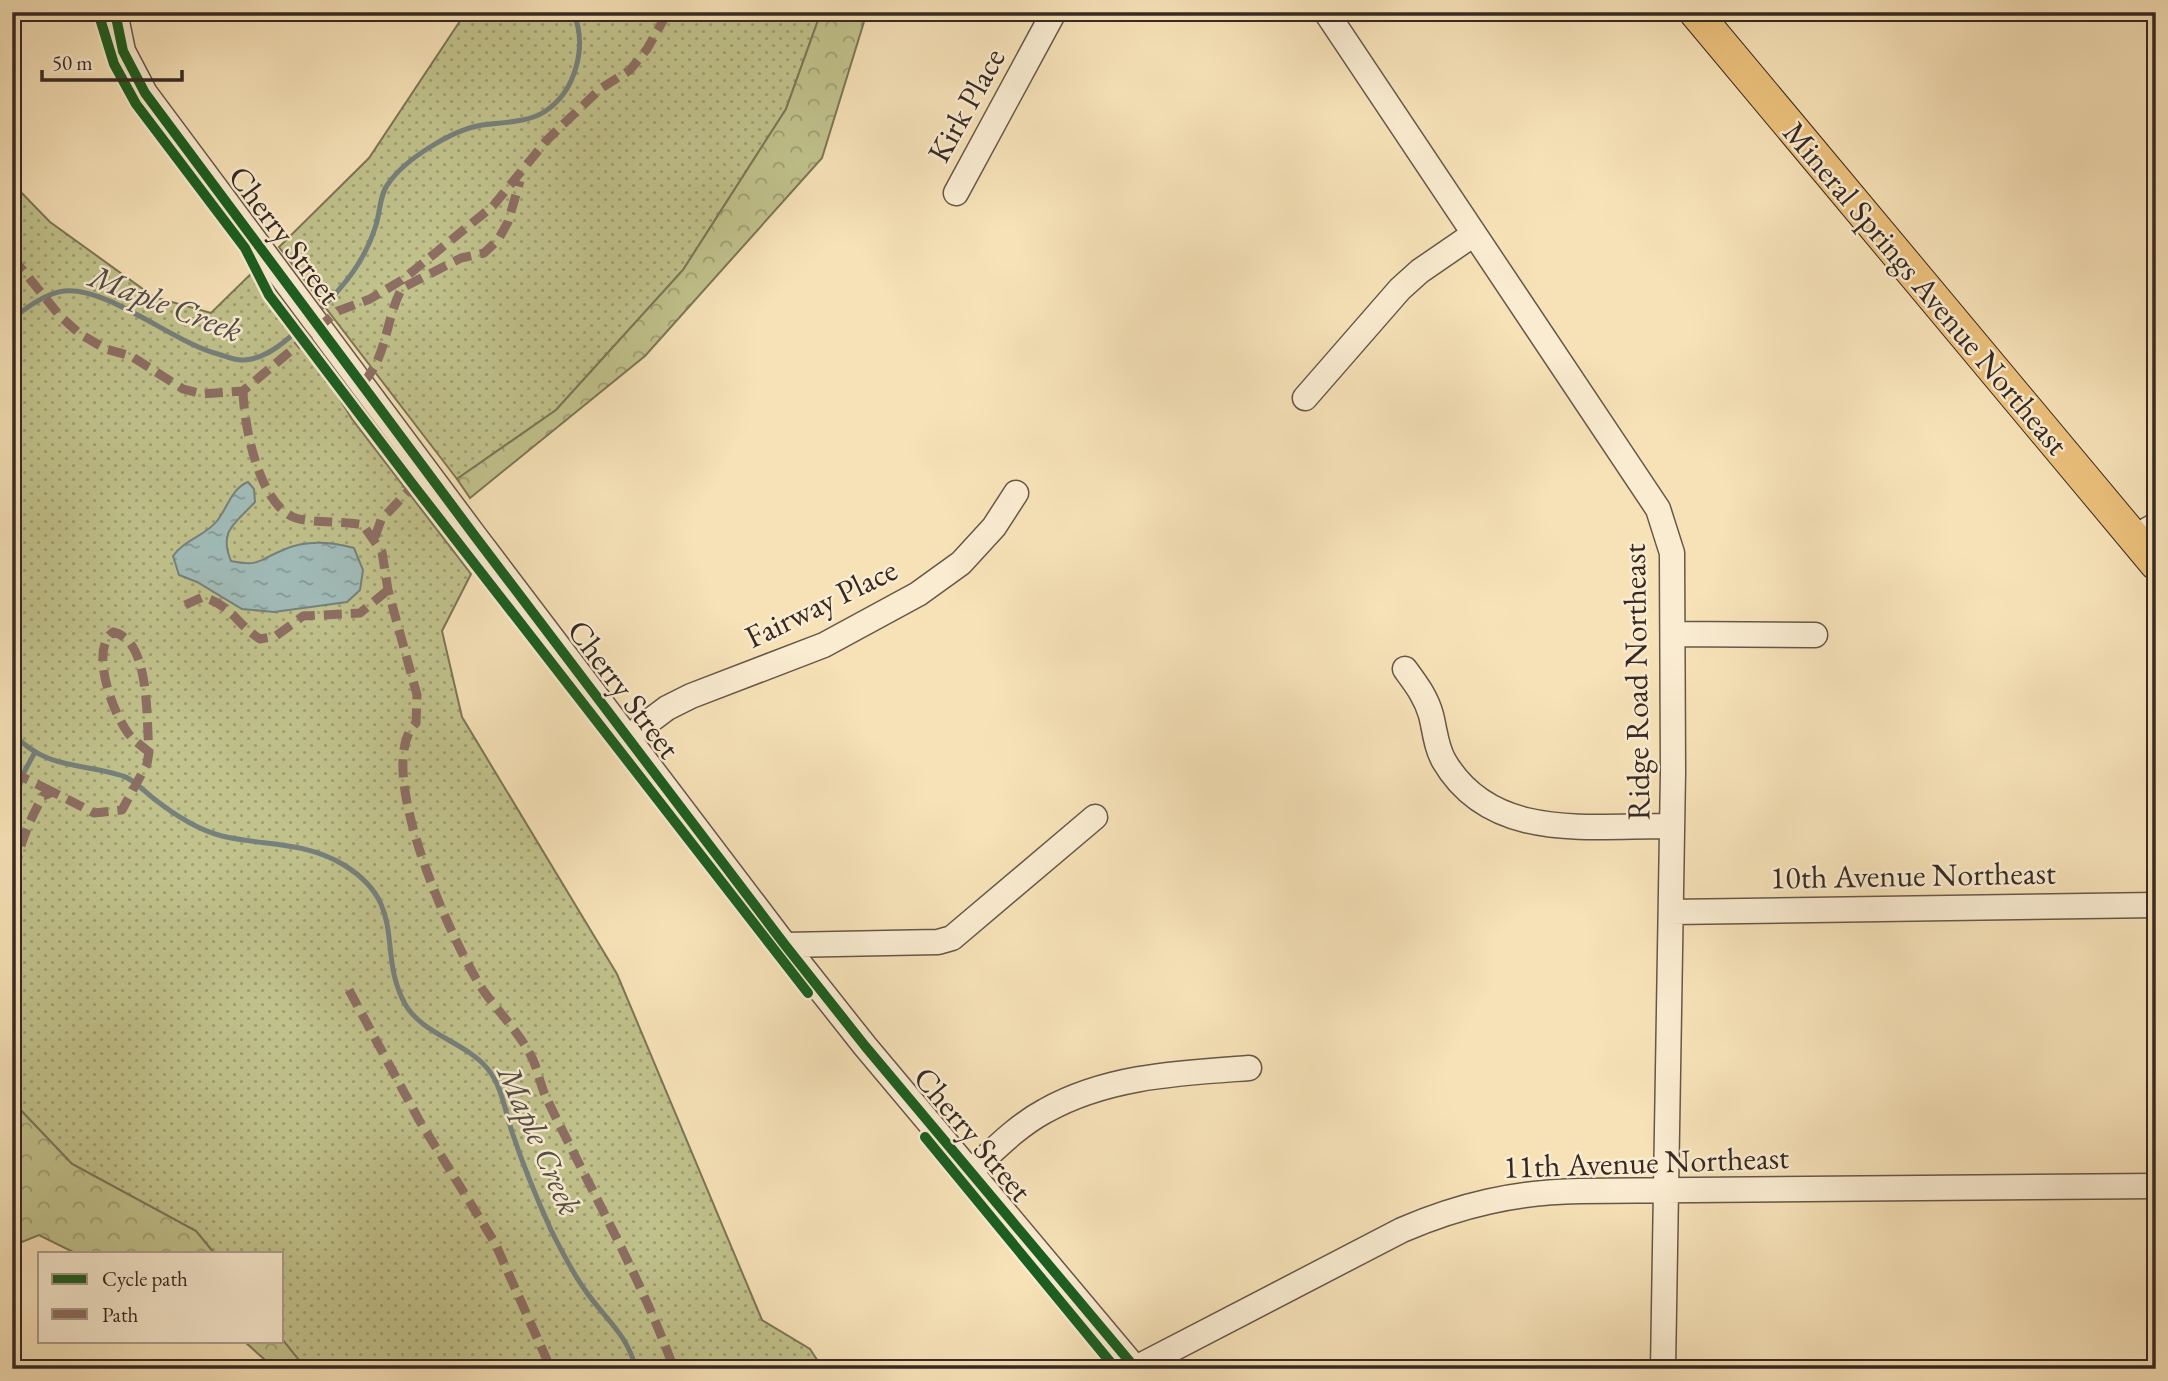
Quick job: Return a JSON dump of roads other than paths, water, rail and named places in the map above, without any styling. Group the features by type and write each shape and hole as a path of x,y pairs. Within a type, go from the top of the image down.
{"main road":[{"name":"Mineral Springs Avenue Northeast","path":"1695,12 2145,531 2156,564"}],"street":[{"name":"Cherry Street","path":"115,12 123,51 145,93 627,738 785,944 970,1172 1136,1368"},
{"name":"Kirk Place","path":"956,193 1054,12"},
{"name":"Ridge Road Northeast","path":"1326,12 1658,509 1667,530 1672,553 1673,634 1663,1369"},
{"path":"1305,398 1400,289 1420,271 1474,234"},
{"name":"Fairway Place","path":"627,738 667,708 691,696 824,645 918,594 961,563 994,527 1016,493"},
{"path":"1673,634 1815,635"},
{"path":"1405,669 1422,691 1442,758 1455,778 1472,796 1492,810 1535,823 1672,826"},
{"path":"785,944 938,942 952,938 1095,817"},
{"name":"10th Avenue Northeast","path":"1671,912 2156,905"},
{"path":"970,1172 1015,1131 1044,1111 1075,1096 1142,1078 1249,1068"},
{"name":"11th Avenue Northeast","path":"1136,1368 1402,1230 1438,1214 1514,1195 1553,1191 2156,1186"}],"water":[{"path":"248,482 254,489 255,502 228,534 231,561 254,563 291,547 309,543 346,546 354,548 363,570 360,590 347,602 274,612 242,609 197,582 179,575 173,556 183,546 207,531 221,516 234,494"}],"waterway":[{"name":"Maple Creek","path":"317,312 345,283 360,262 376,225 385,188 406,165 430,147 470,128 537,116 564,93 576,67 579,53 573,12"},
{"name":"Maple Creek","path":"12,319 50,295 64,291 81,292 120,306 201,348 241,360 262,356 286,340 307,321"},
{"name":"Maple Creek","path":"12,733 25,745 52,760 108,772 135,782 168,809 204,830 222,836 314,852 344,865 364,880 377,896 384,913 392,966 405,1004 422,1023 478,1059 492,1075 500,1091 525,1169 551,1230 580,1283 627,1345 636,1369"},
{"path":"12,818 22,776 35,752"}]}
